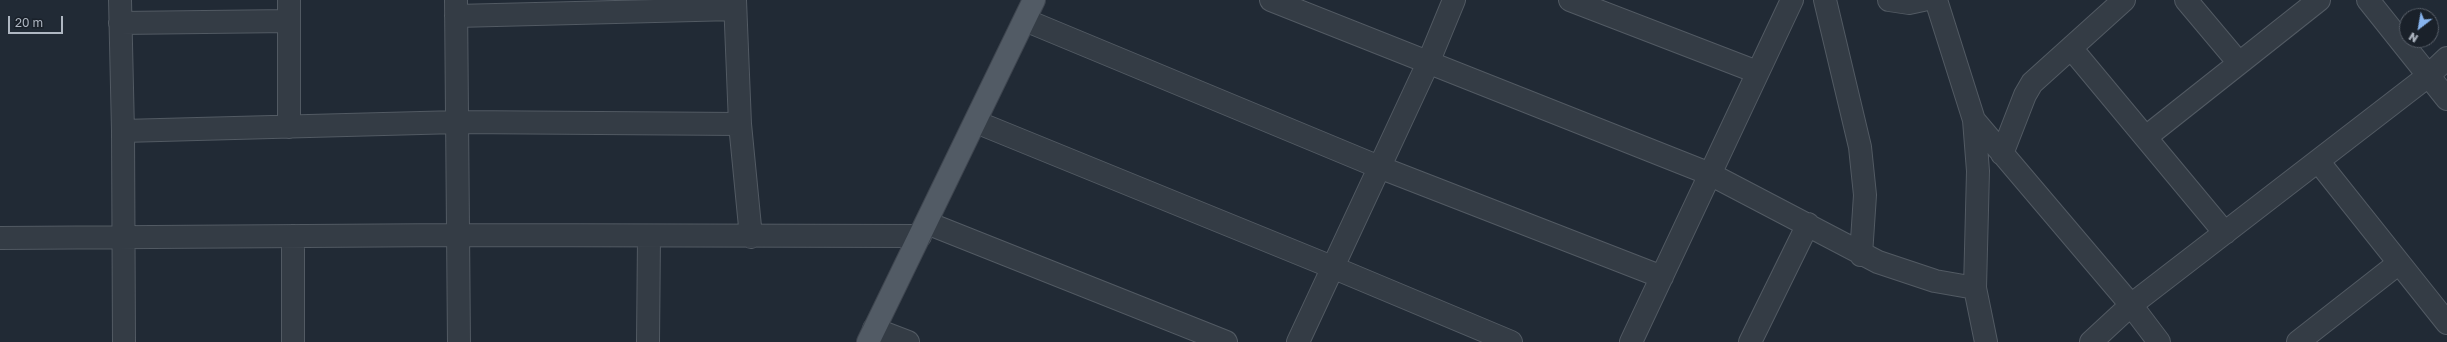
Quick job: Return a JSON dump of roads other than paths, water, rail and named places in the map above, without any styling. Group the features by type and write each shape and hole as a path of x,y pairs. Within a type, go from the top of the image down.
{"main road":[{"path":"871,336 924,230 1034,0"}],"street":[{"path":"120,0 123,131 124,342"},
{"path":"289,0 289,127"},
{"path":"1271,0 1710,174 1808,224 1861,255 1899,270 1935,281 1975,288"},
{"path":"1298,342 1428,63 1454,0"},
{"path":"1570,0 1758,72"},
{"path":"1631,342 1792,0"},
{"path":"1825,0 1860,147 1865,195 1861,255"},
{"path":"1889,0 1909,3 1923,0"},
{"path":"1936,0 1974,120 1978,171 1975,288 1986,342"},
{"path":"2002,154 2025,95 2032,83 2124,0"},
{"path":"2186,0 2238,63"},
{"path":"2146,137 2319,0"},
{"path":"2368,0 2447,99"},
{"path":"459,342 456,8 735,5 740,124 751,237"},
{"path":"1025,20 1379,167 1662,277"},
{"path":"120,22 289,22"},
{"path":"2072,48 2225,233"},
{"path":"2091,342 2131,304 2428,76 2447,58"},
{"path":"1974,120 2131,304 2159,342"},
{"path":"123,131 458,122 740,124"},
{"path":"976,122 1512,342"},
{"path":"2318,161 2447,323"},
{"path":"1750,342 1808,224"},
{"path":"0,238 458,235 751,237 924,230 1226,342"},
{"path":"293,236 293,342"},
{"path":"648,342 649,237"},
{"path":"2303,340 2399,263"},
{"path":"871,336 908,342"}]}
